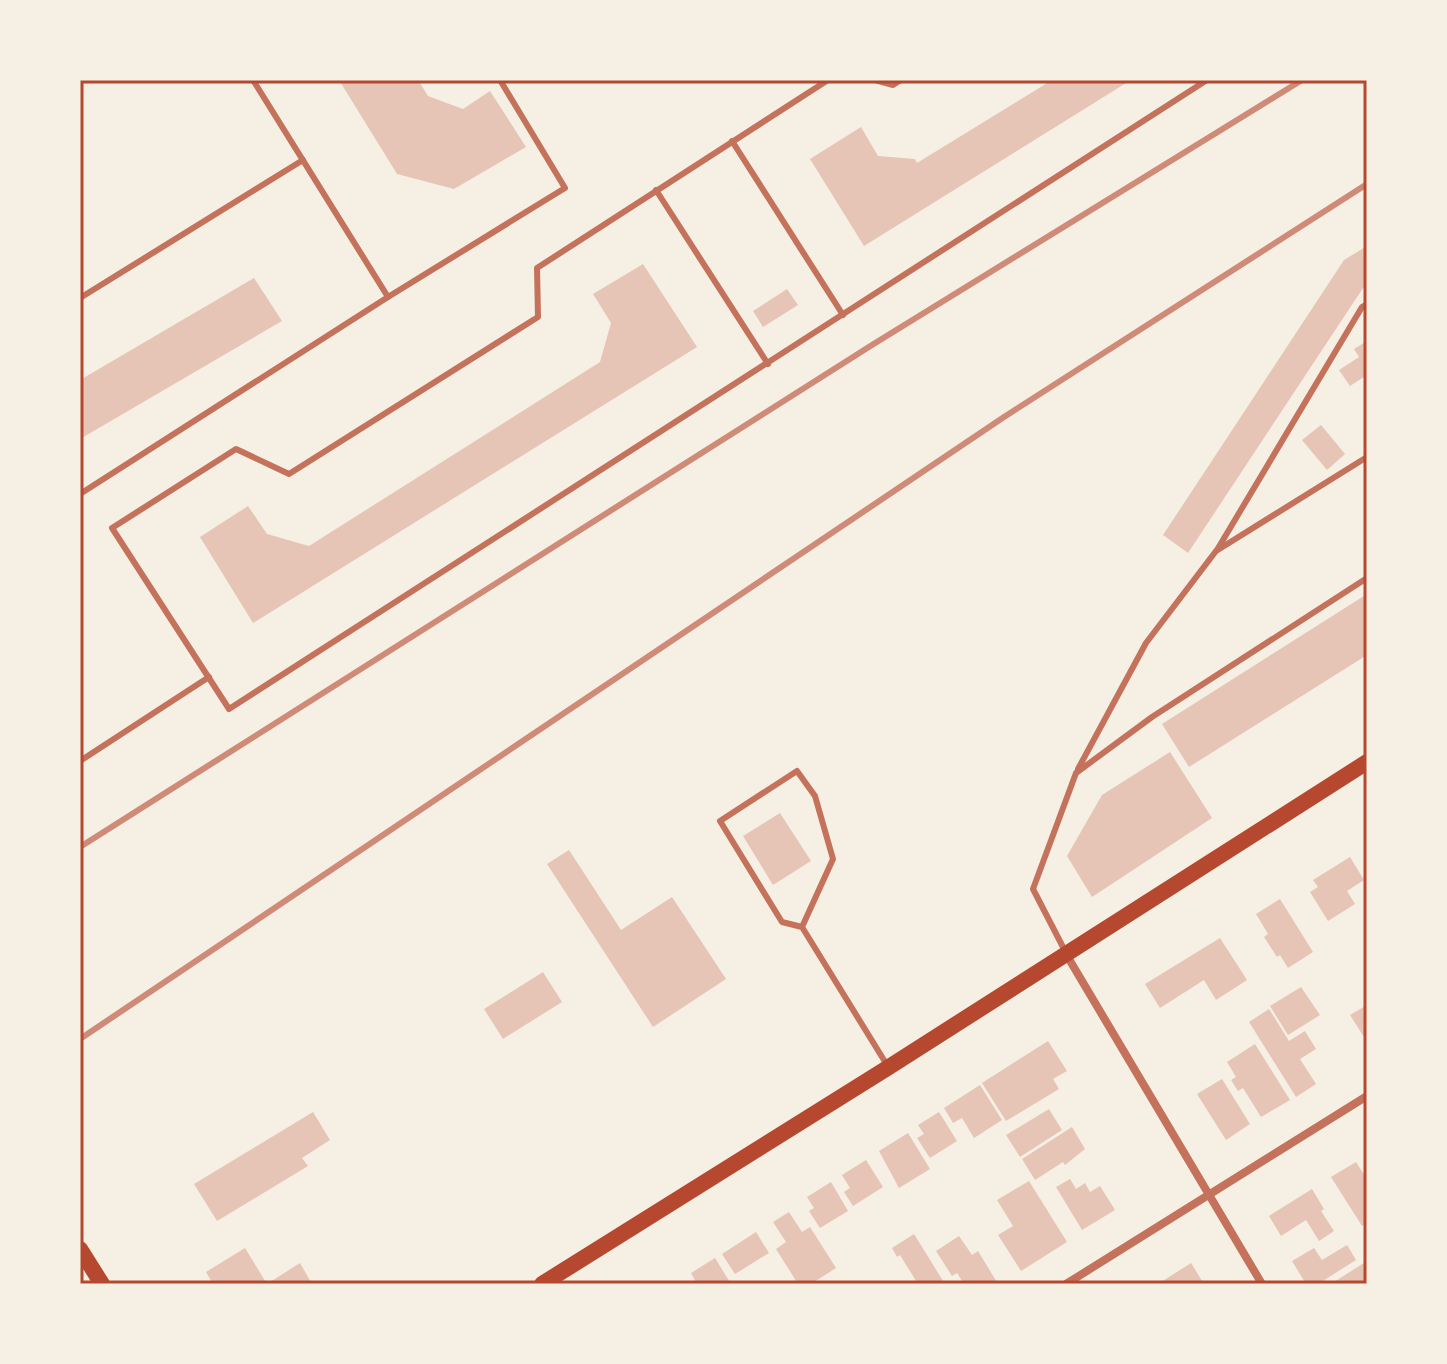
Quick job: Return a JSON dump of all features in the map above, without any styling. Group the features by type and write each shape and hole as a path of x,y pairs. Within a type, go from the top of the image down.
{"main road":[{"path":"542,1284 1367,762"},
{"path":"80,1249 102,1284"}],"street":[{"path":"1066,954 1262,1284"},
{"path":"1066,1284 1367,1096"}],"lane":[{"path":"253,80 388,297"},
{"path":"80,494 565,188 500,80"},
{"path":"828,80 537,268 538,317 289,474 236,449 112,528 229,709 1207,80"},
{"path":"875,80 893,85 901,80"},
{"path":"732,141 843,315"},
{"path":"80,298 303,160"},
{"path":"656,190 768,364"},
{"path":"1066,954 1033,889 1076,773 1146,643 1216,551 1362,307 1367,304"},
{"path":"1216,551 1367,457"},
{"path":"1076,773 1152,717 1367,578"},
{"path":"80,761 209,677"},
{"path":"802,927 833,859 815,796 797,771 720,821 782,922 802,927 889,1067"}],"building":[{"path":"339,80 418,80 428,96 463,109 490,91 526,147 454,189 397,174"},
{"path":"1052,80 1131,80 864,246 810,159 861,127 878,156 915,159 917,163"},
{"path":"1367,246 1367,282 1188,553 1163,535 1344,260"},
{"path":"643,264 697,347 253,623 200,537 248,506 267,534 309,546 600,362 611,323 593,294"},
{"path":"254,278 282,321 80,439 80,380"},
{"path":"787,289 798,305 763,327 753,311"},
{"path":"1367,341 1367,375 1350,386 1339,370 1359,357 1354,349"},
{"path":"1321,425 1345,454 1327,470 1302,440"},
{"path":"1367,594 1367,655 1189,767 1162,724"},
{"path":"1170,752 1212,818 1092,897 1067,856 1102,795"},
{"path":"780,813 811,861 773,885 743,836"},
{"path":"569,850 621,930 672,897 726,979 653,1027 547,864"},
{"path":"1350,857 1364,880 1347,891 1355,904 1328,921 1310,892 1318,887 1313,880"},
{"path":"1280,899 1313,952 1288,968 1264,937 1268,934 1256,914"},
{"path":"1220,938 1247,980 1216,1000 1204,980 1160,1008 1145,984"},
{"path":"543,972 562,1002 503,1039 484,1009"},
{"path":"1301,987 1320,1015 1288,1035 1270,1006"},
{"path":"1367,1005 1367,1042 1350,1015"},
{"path":"1269,1009 1289,1041 1305,1031 1316,1049 1300,1059 1316,1084 1296,1097 1249,1022"},
{"path":"1048,1041 1067,1071 1053,1079 1059,1089 1006,1121 982,1083"},
{"path":"1255,1044 1290,1100 1261,1117 1243,1088 1238,1091 1231,1080 1236,1077 1227,1062"},
{"path":"1222,1079 1250,1124 1226,1140 1197,1094"},
{"path":"980,1085 1002,1120 974,1138 962,1118 953,1123 944,1108"},
{"path":"1049,1109 1062,1130 1020,1157 1006,1135"},
{"path":"313,1112 330,1140 302,1158 308,1166 217,1221 194,1184"},
{"path":"939,1112 957,1141 930,1158 917,1138 924,1134 918,1125"},
{"path":"1072,1127 1085,1149 1065,1165 1063,1162 1035,1180 1022,1159"},
{"path":"908,1133 930,1169 899,1188 879,1151"},
{"path":"866,1160 883,1187 853,1206 844,1192 850,1188 842,1175"},
{"path":"1356,1162 1367,1179 1367,1223 1362,1226 1331,1177"},
{"path":"1070,1179 1076,1189 1085,1183 1090,1192 1100,1186 1115,1210 1082,1230 1056,1187"},
{"path":"1029,1181 1067,1242 1021,1271 998,1235 1013,1226 997,1200"},
{"path":"831,1182 848,1211 820,1228 809,1211 814,1208 807,1197"},
{"path":"1312,1189 1334,1231 1319,1241 1306,1220 1281,1236 1269,1216"},
{"path":"789,1212 802,1232 810,1227 836,1268 811,1284 798,1284 776,1249 786,1242 773,1222"},
{"path":"756,1232 769,1253 735,1274 722,1254"},
{"path":"914,1234 945,1284 918,1284 900,1255 897,1257 892,1248"},
{"path":"959,1236 972,1255 978,1251 998,1284 964,1284 957,1273 952,1276 936,1251"},
{"path":"1347,1245 1356,1260 1318,1284 1306,1284 1292,1261 1314,1248 1322,1260"},
{"path":"245,1248 267,1284 213,1284 206,1272"},
{"path":"715,1258 731,1284 697,1284 691,1273"},
{"path":"1367,1261 1367,1284 1331,1284"},
{"path":"300,1263 312,1284 267,1284"},
{"path":"1191,1263 1204,1284 1158,1284"}],"railway":[{"path":"80,847 872,345 1302,80"},
{"path":"80,1039 1004,417 1367,184"}]}
